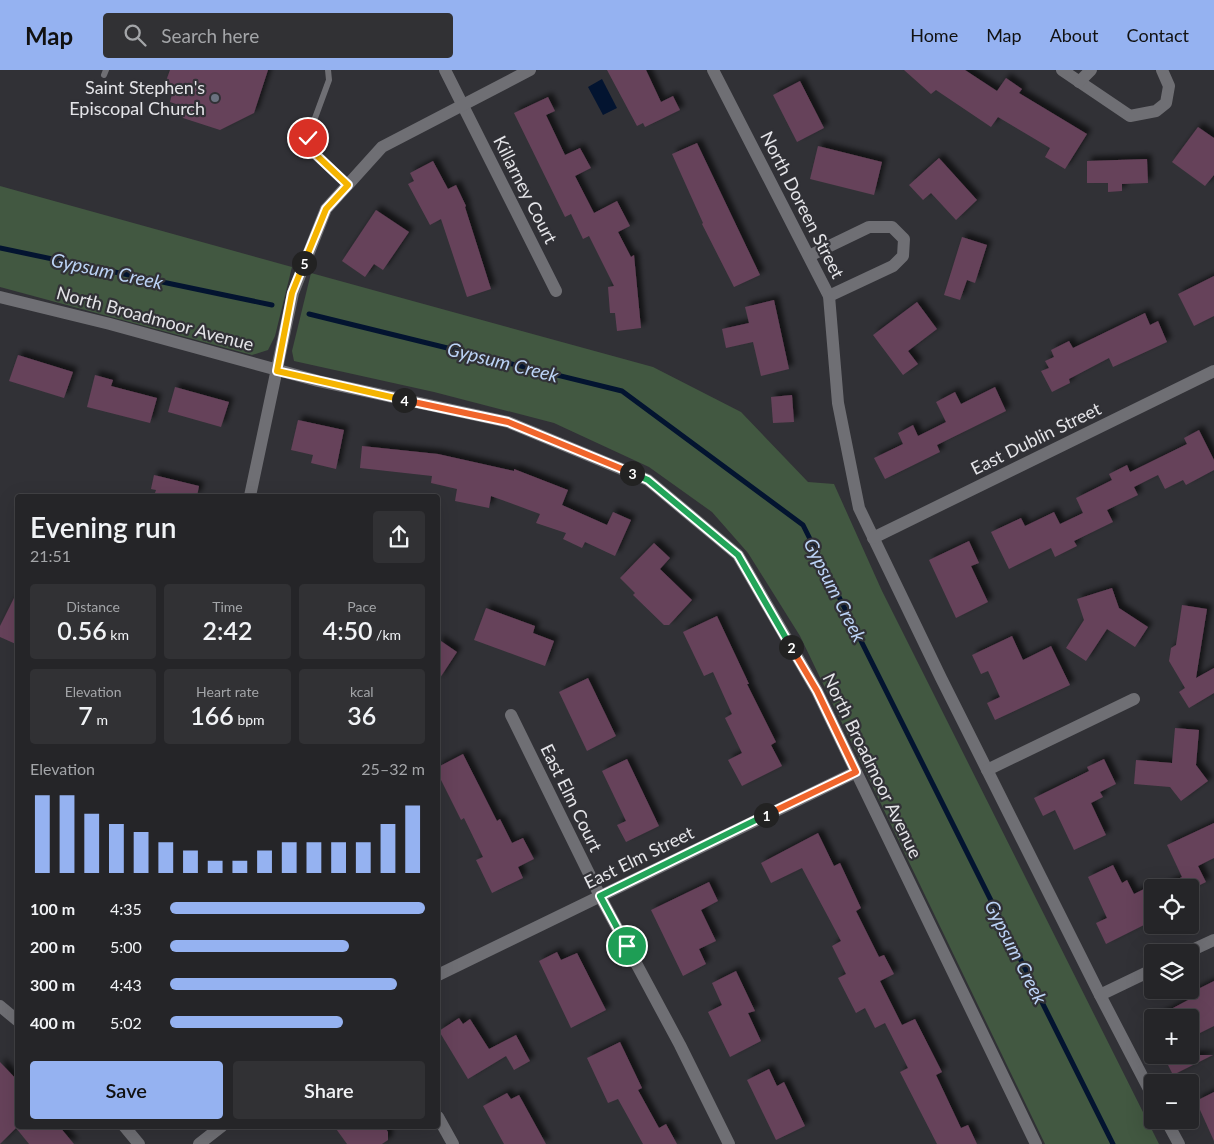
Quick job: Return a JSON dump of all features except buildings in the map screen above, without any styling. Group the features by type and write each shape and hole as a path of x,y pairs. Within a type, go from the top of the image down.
{"street":[{"name":"Killarney Court","path":"445,70 556,291"},
{"path":"250,494 292,293 326,209 382,147 530,70"},
{"name":"North Doreen Street","path":"714,70 829,296 838,403 859,508 873,538"},
{"path":"1062,70 1130,116 1156,111 1166,103 1168,86 1162,70"},
{"path":"1079,82 1091,70"},
{"path":"808,256 870,227 892,227 904,239 903,256 893,266 829,296"},
{"name":"North Broadmoor Avenue","path":"0,296 110,324 277,371 508,422 648,480 738,555 817,691 1036,1144"},
{"name":"East Dublin Street","path":"873,538 1214,371"},
{"path":"873,538 987,770 1144,1080"},
{"path":"987,770 1134,699"},
{"name":"East Elm Court","path":"511,715 600,896 680,1045 728,1144"},
{"name":"East Elm Street","path":"440,974 856,772"},
{"path":"1199,947 1214,940"},
{"path":"1100,995 1144,974"},
{"path":"0,1006 15,1018"},
{"path":"440,1121 453,1144"},
{"path":"126,1129 139,1144"},
{"path":"200,1144 218,1129"},
{"path":"1171,1129 1179,1144"}],"lane":[{"path":"328,70 329,80 308,138 308,145 348,185"}],"green space":[{"path":"0,186 292,267 275,336 268,350 252,355 0,287"},
{"path":"311,273 653,367 741,412 808,482 834,484 882,591 1144,1114 1144,1129 1151,1129 1159,1144 1045,1144 800,636 748,553 712,512 649,467 554,423 434,392 294,361 292,351"}],"water":[{"path":"602,79 617,108 603,115 588,87"}],"waterway":[{"name":"Gypsum Creek","path":"0,248 272,305"},
{"name":"Gypsum Creek","path":"309,314 622,391 803,525 1113,1144"}],"place":[{"name":"Saint Stephen's Episcopal Church","path":"215,98"}],"route":[{"path":"308,138 308,145 311,150 348,185 326,209 292,293 277,371 508,422 648,480 738,555 817,691 856,772 600,896 627,946"}]}
